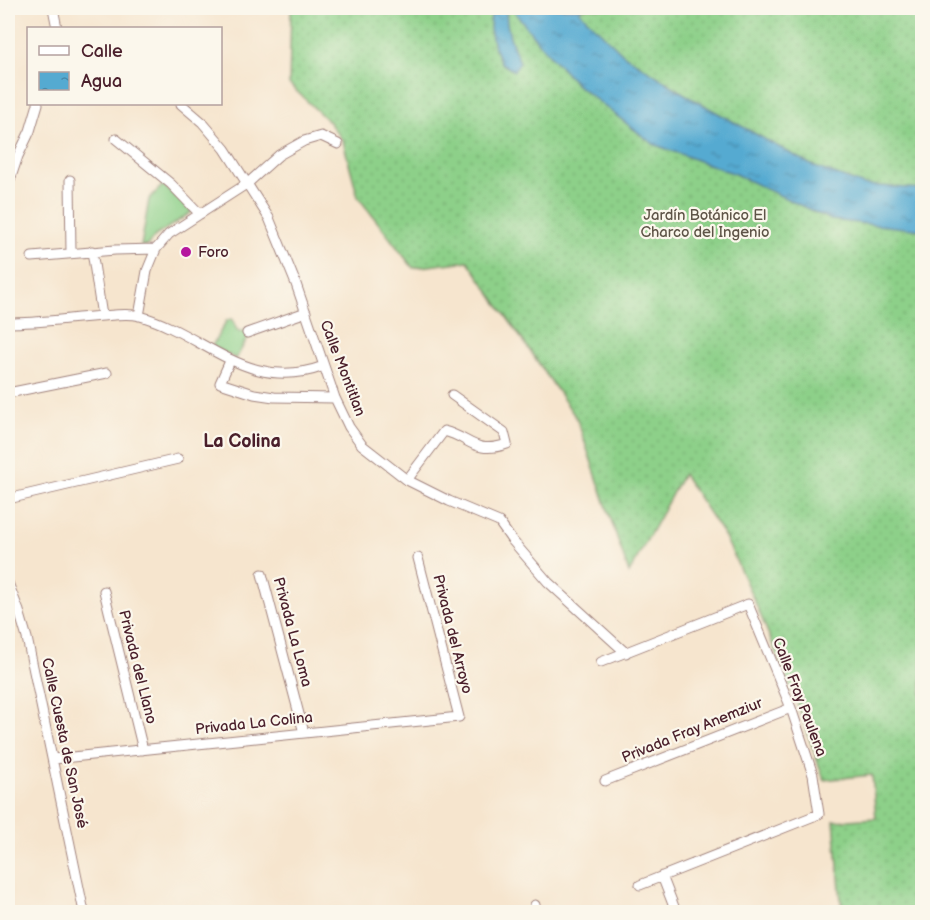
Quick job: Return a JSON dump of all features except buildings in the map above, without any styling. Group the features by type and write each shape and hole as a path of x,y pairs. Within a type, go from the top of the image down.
{"street":[{"path":"53,8 59,27"},
{"path":"8,186 38,105"},
{"name":"Calle Montitlan","path":"182,105 202,122 225,149 269,218 306,312 335,398 349,427 362,445 406,480 499,522 548,582 626,653"},
{"path":"139,316 147,271 156,249 169,234 248,183 279,155 304,141 321,136 338,144"},
{"path":"116,139 171,184 200,214"},
{"path":"70,180 70,253"},
{"path":"32,257 92,251 156,249"},
{"path":"92,251 102,316"},
{"path":"247,333 306,312"},
{"path":"8,323 102,316 139,316 170,329 230,361 252,368 289,373 308,372 324,366"},
{"path":"230,361 220,383 264,396 335,398"},
{"path":"8,393 106,373"},
{"path":"406,480 444,431 469,444 490,449 507,444 504,432 452,396"},
{"path":"8,499 178,459"},
{"name":"Privada del Arroyo","path":"418,558 459,717"},
{"name":"Privada La Loma","path":"262,574 304,733"},
{"name":"Calle Cuesta de San José","path":"8,583 27,638 84,912"},
{"name":"Privada del Llano","path":"104,591 143,750"},
{"name":"Calle Fray Paulena","path":"626,653 748,604 791,708 813,775 819,814 662,876"},
{"path":"601,662 626,653"},
{"name":"Privada Fray Anemziur","path":"605,781 791,708"},
{"name":"Privada La Colina","path":"53,759 459,717"},
{"path":"640,885 662,876 676,912"}],"green space":[{"name":"Jardín Botánico El Charco del Ingenio","path":"291,8 922,8 922,912 842,912 834,821 876,818 872,775 824,780 797,703 755,602 725,537 683,474 629,573 577,419 468,261 413,268 358,197 343,141 329,122 289,84"},
{"path":"163,185 192,212 155,236 147,246 141,246 149,199"},
{"path":"232,319 237,330 242,332 249,328 249,335 236,359 212,346 227,320"}],"water":[{"path":"490,8 506,8 510,35 520,62 514,71 501,63 494,47 490,29"},
{"path":"512,8 581,8 580,12 624,55 691,98 815,167 864,185 922,189 922,230 831,220 735,174 653,144 576,84 537,41"}],"place":[{"name":"Foro","path":"186,252"}],"district":[{"name":"La Colina","path":"242,441"}]}
